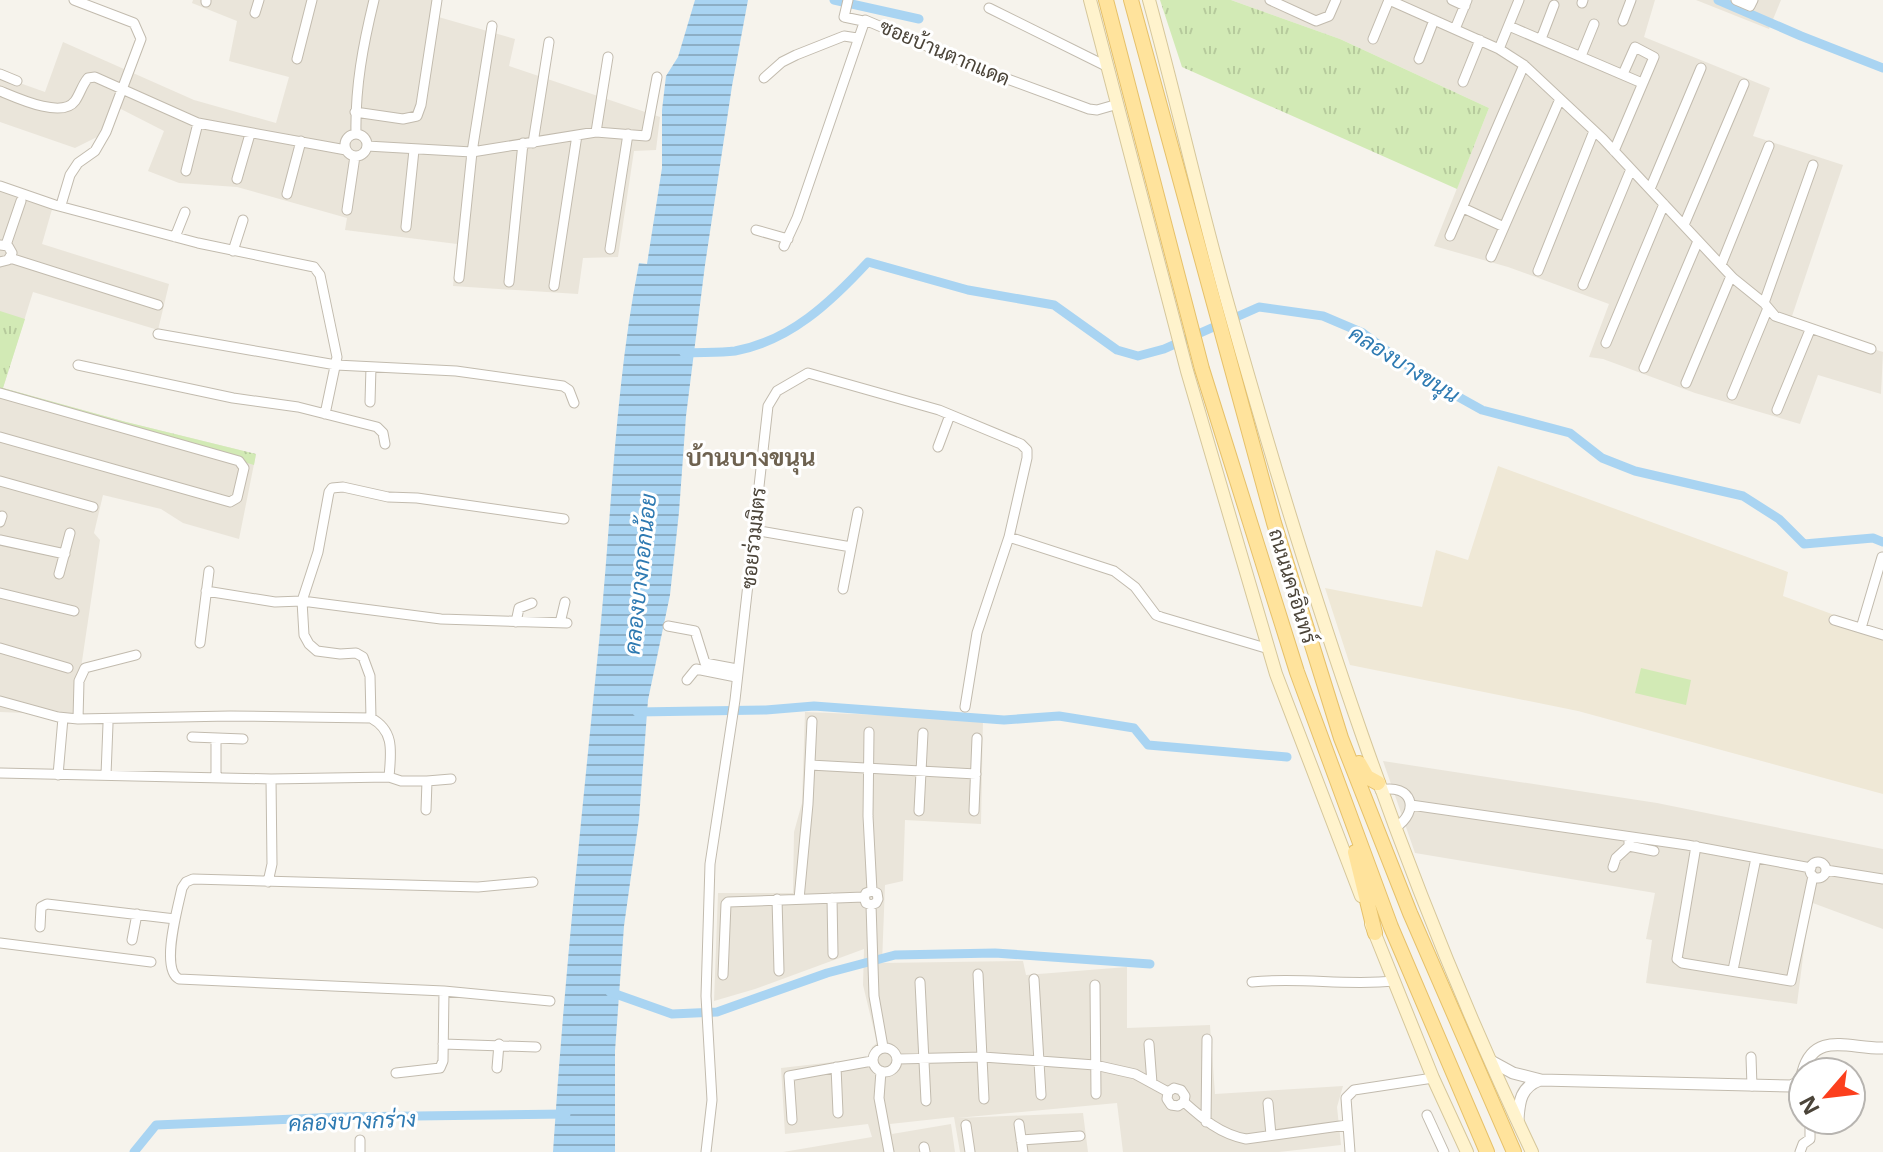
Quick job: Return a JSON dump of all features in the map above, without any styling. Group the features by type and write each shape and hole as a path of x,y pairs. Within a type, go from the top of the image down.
{"main road":[{"name":"ถนนนครอินทร์","path":"1090,0 1185,332"},
{"name":"ถนนนครอินทร์","path":"1106,0 1185,332 1276,674 1394,981 1467,1152"},
{"name":"ถนนนครอินทร์","path":"1131,0 1228,331 1379,786 1491,1061 1532,1152"},
{"name":"ถนนนครอินทร์","path":"1149,0 1223,314"},
{"name":"ถนนนครอินทร์","path":"1228,331 1274,523 1341,738 1410,913 1514,1152"},
{"name":"ถนนนครอินทร์","path":"1190,351 1292,659 1346,809 1391,927 1487,1152"},
{"path":"1341,738 1348,743 1367,777 1379,786"},
{"path":"1346,809 1375,933"}],"street":[{"path":"61,205 70,175 78,163 95,151 106,132 138,50 141,33 128,19 74,0"},
{"path":"255,13 259,0"},
{"path":"297,59 312,0"},
{"path":"356,134 360,59 374,0"},
{"path":"355,112 403,119 417,116 437,0"},
{"path":"848,0 844,17 863,21"},
{"path":"1270,0 1316,21 1329,16 1336,0"},
{"path":"1373,39 1389,0 1499,49 1524,65 1594,131 1731,276 1775,316 1871,349"},
{"path":"1452,0 1466,3 1455,29"},
{"path":"1499,49 1519,0"},
{"path":"1623,21 1631,0"},
{"path":"1736,0 1750,6 1753,0"},
{"path":"1541,39 1554,5"},
{"path":"989,8 1108,67"},
{"name":"ซอยบ้านตากแดด","path":"756,230 786,242 797,218 863,21 868,19 983,70 1089,109 1118,104"},
{"path":"1419,59 1434,20"},
{"path":"1581,56 1594,24"},
{"path":"459,278 472,152 492,26"},
{"path":"1509,26 1642,83"},
{"path":"764,78 782,62 796,55 844,36 857,38"},
{"path":"1463,82 1480,40"},
{"path":"509,282 528,143 549,42"},
{"path":"1614,151 1654,57 1635,47 1623,74"},
{"path":"596,132 608,57"},
{"path":"1450,236 1524,65"},
{"path":"1650,189 1701,68"},
{"path":"0,74 17,81"},
{"path":"0,91 54,109 75,102 88,78 95,77 198,123 362,155 367,146"},
{"path":"367,146 472,152 596,132 646,136 657,77"},
{"path":"1684,225 1744,84"},
{"path":"1491,257 1560,99"},
{"path":"186,171 198,123"},
{"path":"1538,271 1594,131"},
{"path":"237,179 250,134"},
{"path":"347,210 351,153 347,139 356,134 363,136 367,146"},
{"path":"610,249 628,134"},
{"path":"554,286 577,135"},
{"path":"287,194 301,141"},
{"path":"1721,265 1769,146"},
{"path":"406,227 414,150"},
{"path":"1732,395 1766,306 1813,165"},
{"path":"1583,285 1631,169"},
{"path":"0,186 175,237 316,269 320,275 337,357 325,414"},
{"path":"10,258 11,251 3,245 21,201"},
{"path":"1606,343 1664,204"},
{"path":"1463,208 1504,227"},
{"path":"175,237 185,212"},
{"path":"233,251 243,220"},
{"path":"1644,368 1698,241"},
{"path":"0,262 10,258 158,305"},
{"path":"1686,383 1731,276"},
{"path":"1777,410 1810,330"},
{"path":"158,334 336,365 456,371 563,386 569,390 574,403"},
{"path":"78,365 377,427 383,433 385,444"},
{"path":"370,402 371,367"},
{"name":"ซอยร่วมมิตร","path":"707,1147 712,1100 706,996 710,864 735,700 768,406 777,391 808,373 950,415 1021,444 1027,450 1027,458 1009,537"},
{"path":"0,393 239,461 244,468 236,500 230,502 0,437"},
{"path":"938,447 950,415"},
{"path":"0,481 93,507"},
{"path":"371,718 368,664 356,653 327,653 313,648 304,635 302,601 318,552 327,495 332,488 343,487 388,497 417,498 564,519"},
{"path":"843,589 858,512"},
{"path":"754,530 851,547"},
{"path":"59,574 70,533"},
{"path":"965,707 977,633 1009,537 1114,571 1135,587 1156,615 1269,649"},
{"path":"0,540 65,554"},
{"path":"1861,628 1882,557"},
{"path":"200,643 209,571"},
{"path":"206,591 275,602 302,601 441,619 516,622 563,623 565,602"},
{"path":"0,593 74,611"},
{"path":"516,622 519,608 532,603"},
{"path":"1834,620 1883,635"},
{"path":"668,626 695,631 705,663 737,673"},
{"path":"0,648 68,668"},
{"path":"78,719 79,681 85,668 136,655"},
{"path":"687,680 696,669 737,673"},
{"path":"0,701 78,719 230,716 371,718 382,724 388,734 389,777"},
{"path":"58,775 63,718"},
{"path":"799,899 812,721"},
{"path":"106,775 108,724"},
{"path":"869,732 870,942 883,1047"},
{"path":"919,811 923,733"},
{"path":"192,737 243,739"},
{"path":"974,811 977,738"},
{"path":"216,739 216,777"},
{"path":"810,765 976,774"},
{"path":"0,773 271,779 389,777 401,781 451,779"},
{"path":"268,882 272,864 271,779"},
{"path":"426,810 427,781"},
{"path":"1379,786 1404,792 1411,805 1407,818 1395,828"},
{"path":"1411,805 1629,841 1696,846 1812,872"},
{"path":"1629,841 1654,851"},
{"path":"1613,867 1629,841"},
{"path":"1696,846 1677,959 1682,963 1791,981 1813,864 1820,863 1826,870 1883,879"},
{"path":"1733,970 1756,858"},
{"path":"533,882 478,887 193,879 182,888 175,919 170,970 176,979 444,991 550,1001"},
{"path":"832,898 833,954"},
{"path":"723,975 726,904 731,901 869,898"},
{"path":"777,899 779,971"},
{"path":"40,927 41,907 47,904 175,919"},
{"path":"132,940 137,914"},
{"path":"0,943 151,962"},
{"path":"978,974 984,1099"},
{"path":"1034,979 1041,1095"},
{"path":"1252,982 1278,979 1364,984 1394,981"},
{"path":"920,982 926,1101"},
{"path":"1095,985 1096,1094"},
{"path":"396,1073 438,1070 443,1061 444,991"},
{"path":"1206,1122 1207,1039"},
{"path":"443,1044 536,1047"},
{"path":"497,1068 499,1044"},
{"path":"1149,1044 1152,1083"},
{"path":"1809,1056 1818,1047 1828,1044 1883,1048"},
{"path":"872,1061 875,1051 883,1047 892,1050 897,1059 894,1068 881,1071"},
{"path":"897,1059 983,1057 1039,1060 1095,1065 1135,1074 1168,1092 1167,1099 1171,1105 1178,1106 1184,1102 1206,1122 1229,1136 1246,1139 1347,1125"},
{"path":"1751,1057 1752,1086"},
{"path":"792,1120 789,1076 872,1061"},
{"path":"872,1061 881,1071 879,1098 889,1152"},
{"path":"1491,1061 1513,1073 1541,1080 1787,1086"},
{"path":"836,1067 838,1113"},
{"path":"1350,1152 1346,1098 1354,1090 1433,1078"},
{"path":"1518,1122 1522,1093 1531,1083 1541,1080"},
{"path":"1268,1103 1271,1135"},
{"path":"1427,1115 1444,1152"},
{"path":"1019,1124 1023,1152"},
{"path":"966,1125 970,1152"},
{"path":"1021,1140 1080,1136"},
{"path":"1800,1152 1810,1136"},
{"path":"360,1140 360,1152"}],"shaded area":[{"path":"193,0 439,0 435,16 515,39 509,66 660,117 656,150 634,151 618,257 583,258 578,294 453,286 457,244 345,230 347,218 237,187 179,183 148,171 164,131 115,106 97,137 75,148 0,122 0,76 45,92 63,42 194,100 276,123 289,77 229,61 237,21 192,3"},
{"path":"1231,0 1655,0 1644,37 1770,88 1753,136 1843,165 1790,322 1883,352 1881,394 1818,375 1800,424 1589,357 1609,304 1508,267 1434,246 1489,108 1340,39"},
{"path":"1696,0 1781,0 1769,29"},
{"path":"0,187 53,206 42,244 169,284 158,330 33,292 3,388 256,454 239,539 183,523 161,509 103,495 94,533 100,540 74,715 0,712"},
{"path":"1498,466 1788,572 1783,596 1883,633 1883,794 1578,711 1350,665 1325,588 1422,607 1436,550 1468,560"},
{"path":"805,712 983,719 981,824 905,820 903,881 885,885 882,963 1023,961 1026,975 1127,967 1127,1028 1210,1025 1215,1094 1343,1086 1337,1107 1341,1145 1279,1152 1123,1152 1117,1103 957,1118 1083,1113 1088,1152 960,1152 954,1117 890,1124 892,1134 951,1124 955,1152 783,1152 872,1137 868,1124 785,1134 781,1068 869,1058 872,1047 877,1043 863,985 864,949 714,1001 718,893 793,893 794,832 802,803"},
{"path":"1383,761 1657,803 1883,849 1883,929 1810,902 1797,1004 1646,983 1652,940 1646,939 1655,893 1415,853"}],"green space":[{"path":"1160,0 1231,0 1340,39 1489,108 1457,189 1182,67"},
{"path":"0,311 25,319 3,388 256,454 254,465 0,392"},
{"path":"1641,668 1691,680 1686,705 1635,693"}],"water":[{"name":"คลองบางกอกน้อย","path":"695,0 748,0 705,265 686,416 670,595 648,700 639,819 624,926 615,1051 615,1152 553,1152 624,355 639,263 647,264 662,168 662,110 666,76 678,57"}],"waterway":[{"path":"834,0 919,19"},
{"path":"1718,0 1883,68"},
{"name":"คลองบางขนุน","path":"684,353 735,351 774,338 808,318 868,262 968,290 1054,305 1117,350 1138,356 1164,349 1259,307 1323,316 1363,333 1421,376 1482,410 1570,433 1602,458 1635,471 1743,496 1779,519 1804,544 1873,538 1883,542"},
{"path":"637,712 814,706 1004,720 1059,716 1134,728 1148,745 1287,757"},
{"path":"610,992 672,1014 717,1012 827,973 895,955 995,953 1150,964"},
{"name":"คลองบางกร่าง","path":"134,1152 156,1125 341,1117 566,1114"}],"district":[{"name":"บ้านบางขนุน","path":"751,456"}]}
